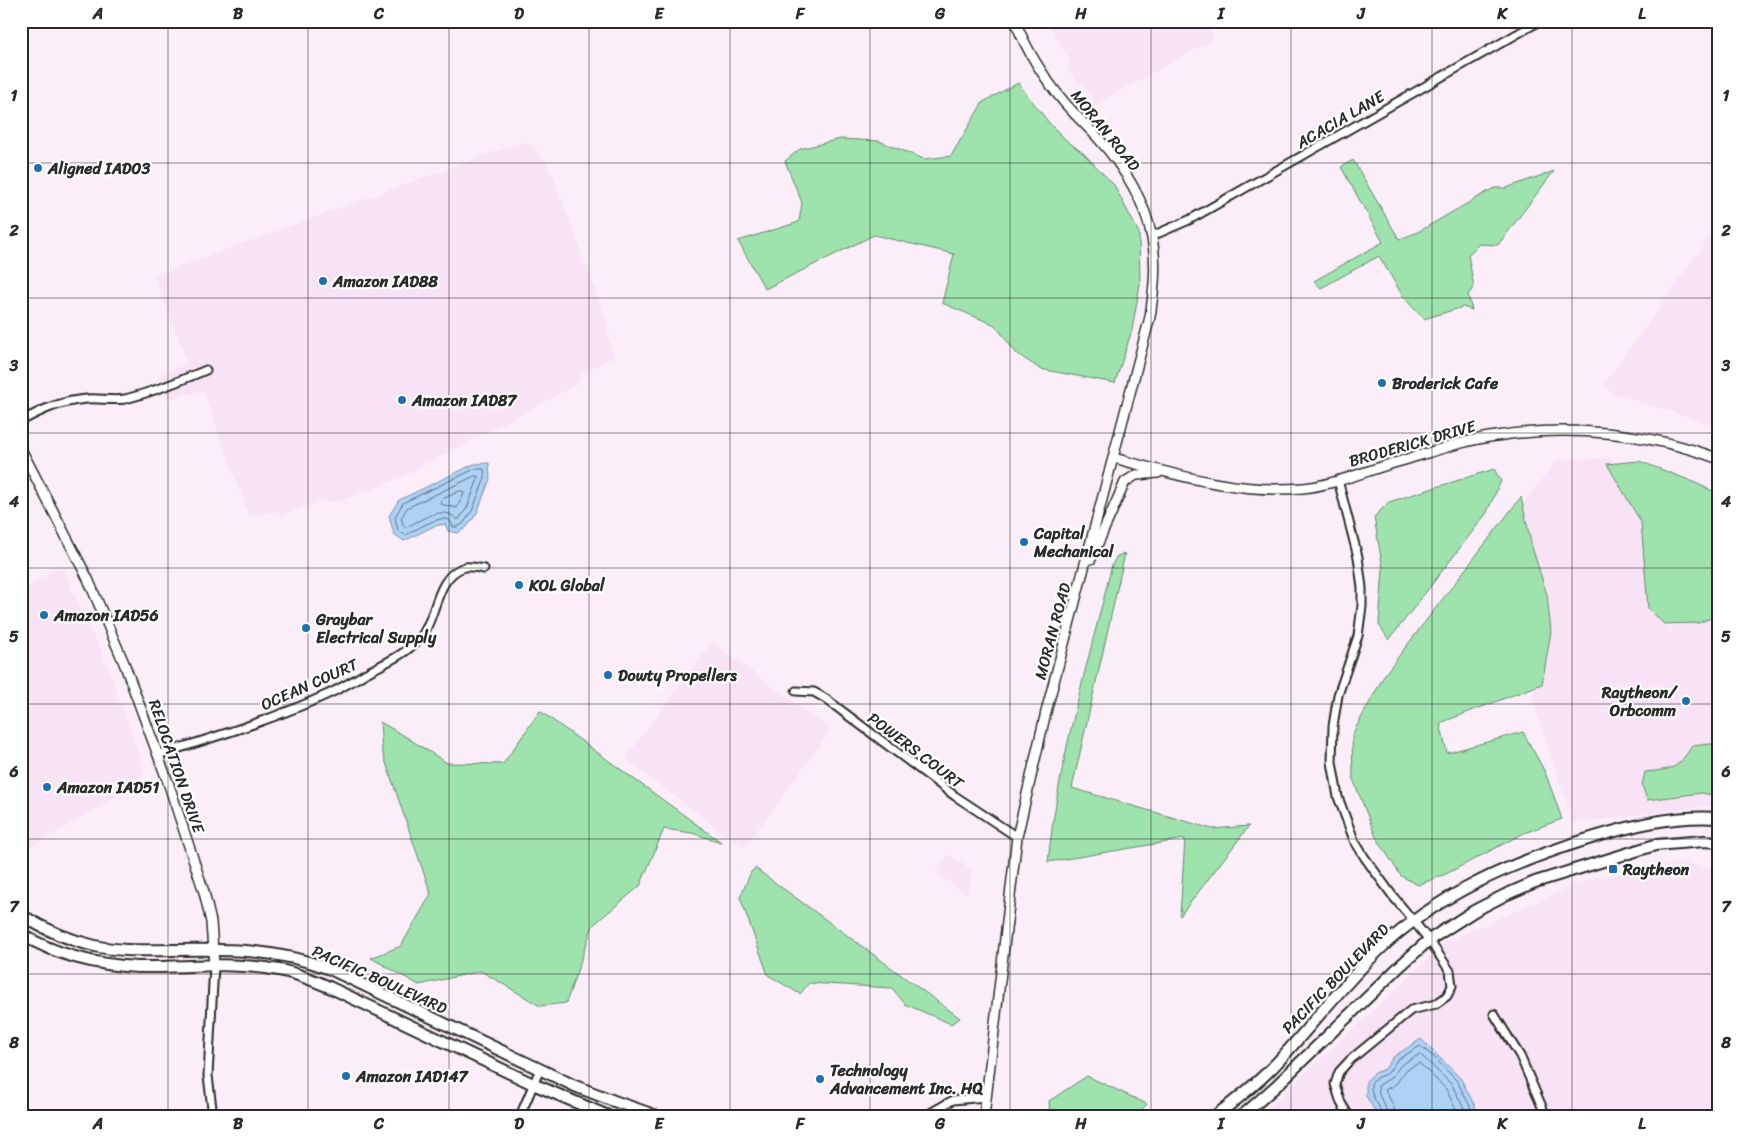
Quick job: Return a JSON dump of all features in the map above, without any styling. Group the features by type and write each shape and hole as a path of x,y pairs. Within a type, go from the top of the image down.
{"main road":[{"name":"PACIFIC BOULEVARD","path":"1215,1116 1246,1092 1272,1068 1380,949 1414,921 1446,899 1513,864 1550,850 1633,825 1688,817 1719,818"},
{"name":"PACIFIC BOULEVARD","path":"1242,1116 1275,1087 1401,964 1429,940 1474,911 1505,895 1558,874 1655,844 1719,842"},
{"name":"PACIFIC BOULEVARD","path":"21,915 53,932 96,946 139,951 213,950 270,952 307,961 337,973 540,1070 614,1101 656,1116"},
{"name":"PACIFIC BOULEVARD","path":"21,934 62,954 88,961 138,967 214,965 277,970 318,982 533,1084 608,1116"}],"street":[{"name":"MORAN ROAD","path":"984,1116 1017,837 1046,712 1150,317 1155,264 1152,236 1141,204 1123,170 1098,138 1065,104 1032,57 1015,21"},
{"name":"ACACIA LANE","path":"1152,236 1189,220 1540,21"},
{"path":"21,421 50,406 87,399 124,399 163,388 206,370"},
{"name":"BRODERICK DRIVE","path":"1114,458 1203,482 1256,490 1306,488 1464,443 1494,436 1527,432 1586,432 1653,439 1678,445 1719,459"},
{"name":"RELOCATION DRIVE","path":"21,449 88,580 111,630 158,755 204,892 211,922 214,965 208,1076 213,1116"},
{"path":"1078,592 1123,485 1136,474 1167,472"},
{"path":"1338,480 1358,558 1362,606 1358,636 1338,695 1333,726 1332,762 1336,788 1345,819 1354,840 1377,876 1429,940 1450,971 1452,986 1447,996 1436,1004 1411,1010 1350,1060 1339,1072 1335,1084 1341,1103 1349,1116"},
{"name":"OCEAN COURT","path":"158,755 282,713 327,695 405,653 421,638 430,621 435,601 444,585 454,574 466,567 484,569"},
{"name":"POWERS COURT","path":"796,691 814,692 826,699 955,796 1017,837"},
{"path":"1494,1014 1520,1056 1546,1116"},
{"path":"520,1116 540,1070"},
{"path":"925,1116 954,1100 986,1097"}],"shaded area":[{"path":"1047,21 1206,21 1214,39 1096,104 1083,83 1080,85 1066,67 1070,65 1070,62"},
{"path":"521,142 529,144 543,157 554,178 610,330 606,332 615,356 581,374 576,385 398,479 341,501 322,501 281,515 276,511 249,516 203,390 168,400 158,376 186,364 182,347 154,276"},
{"path":"1719,224 1719,427 1612,393 1604,384"},
{"path":"1611,458 1645,516 1666,629 1719,613 1719,808 1707,806 1573,823 1532,699 1552,615 1520,507 1557,460"},
{"path":"61,566 109,669 142,764 144,775 132,787 21,853 21,590"},
{"path":"712,642 831,730 744,848 625,759"},
{"path":"949,854 972,870 969,890 966,894 935,872"},
{"path":"1684,862 1719,870 1719,1116 1260,1116 1447,941 1586,880"}],"green space":[{"path":"1018,83 1050,124 1083,153 1114,185 1139,233 1140,284 1132,330 1115,383 1040,369 1016,353 995,325 942,303 954,254 874,235 765,289 738,241 799,222 802,203 785,161 800,149 840,139 879,141 924,159 951,156 983,102"},
{"path":"1353,160 1399,239 1416,233 1494,188 1506,188 1554,171 1498,245 1479,244 1468,255 1474,287 1468,295 1472,310 1463,307 1424,319 1404,298 1379,256 1321,288 1314,281 1383,242 1341,167"},
{"path":"1639,461 1689,480 1719,494 1719,615 1698,623 1664,624 1648,608 1641,522 1607,464"},
{"path":"1494,469 1501,481 1486,514 1389,640 1379,625 1383,569 1374,517 1389,502"},
{"path":"1521,497 1532,547 1547,595 1551,631 1542,684 1440,723 1447,753 1523,732 1545,772 1562,819 1524,833 1446,874 1418,885 1401,876 1376,837 1353,779 1352,735 1385,674"},
{"path":"1125,554 1072,788 1212,829 1249,826 1180,916 1185,839 1048,862 1066,750 1084,676 1112,565 1117,556"},
{"path":"540,711 721,842 692,833 664,829 640,886 593,925 566,1003 540,1006 481,971 419,985 371,958 401,946 431,894 382,751 380,722 447,763 503,764"},
{"path":"1719,743 1719,796 1701,793 1647,800 1642,785 1645,772 1673,767 1682,760 1692,746"},
{"path":"755,868 960,1018 951,1024 905,1004 892,988 809,983 800,994 768,975 740,897 751,872"},
{"path":"1087,1076 1147,1104 1136,1116 1050,1116 1049,1101"}],"water":[{"path":"489,463 490,479 477,513 467,527 458,533 448,531 445,524 434,526 404,541 394,534 389,516 399,500 474,464"},
{"path":"1421,1039 1461,1079 1480,1116 1378,1116 1366,1096 1366,1081 1375,1073 1385,1069 1393,1057"}],"place":[{"name":"Aligned IAD03","path":"38,168"},
{"name":"Amazon IAD88","path":"323,281"},
{"name":"Broderick Cafe","path":"1382,383"},
{"name":"Amazon IAD87","path":"402,400"},
{"name":"Capital Mechanical","path":"1024,542"},
{"name":"KOL Global","path":"519,585"},
{"name":"Amazon IAD56","path":"44,615"},
{"name":"Graybar Electrical Supply","path":"306,628"},
{"name":"Dowty Propellers","path":"608,675"},
{"name":"Raytheon/ Orbcomm","path":"1686,701"},
{"name":"Amazon IAD51","path":"47,787"},
{"name":"Raytheon","path":"1613,869"},
{"name":"Amazon IAD147","path":"346,1076"},
{"name":"Technology Advancement Inc. HQ","path":"820,1079"}]}
